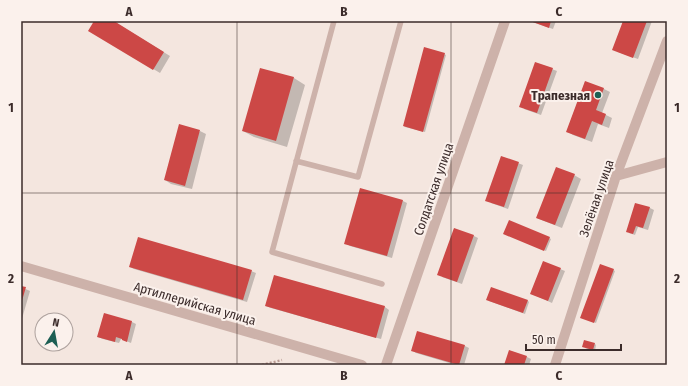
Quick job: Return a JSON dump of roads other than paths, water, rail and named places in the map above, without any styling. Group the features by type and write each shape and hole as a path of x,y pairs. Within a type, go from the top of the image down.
{"street":[{"name":"Солдатская улица","path":"386,365 506,21"},
{"name":"Зелёная улица","path":"555,365 616,176 667,41"},
{"path":"616,176 667,162"},
{"name":"Артиллерийская улица","path":"21,266 362,365"}],"lane":[{"path":"334,21 272,252 382,284"},
{"path":"296,161 358,177 401,21"}],"place":[{"name":"Трапезная","path":"598,95"}]}
